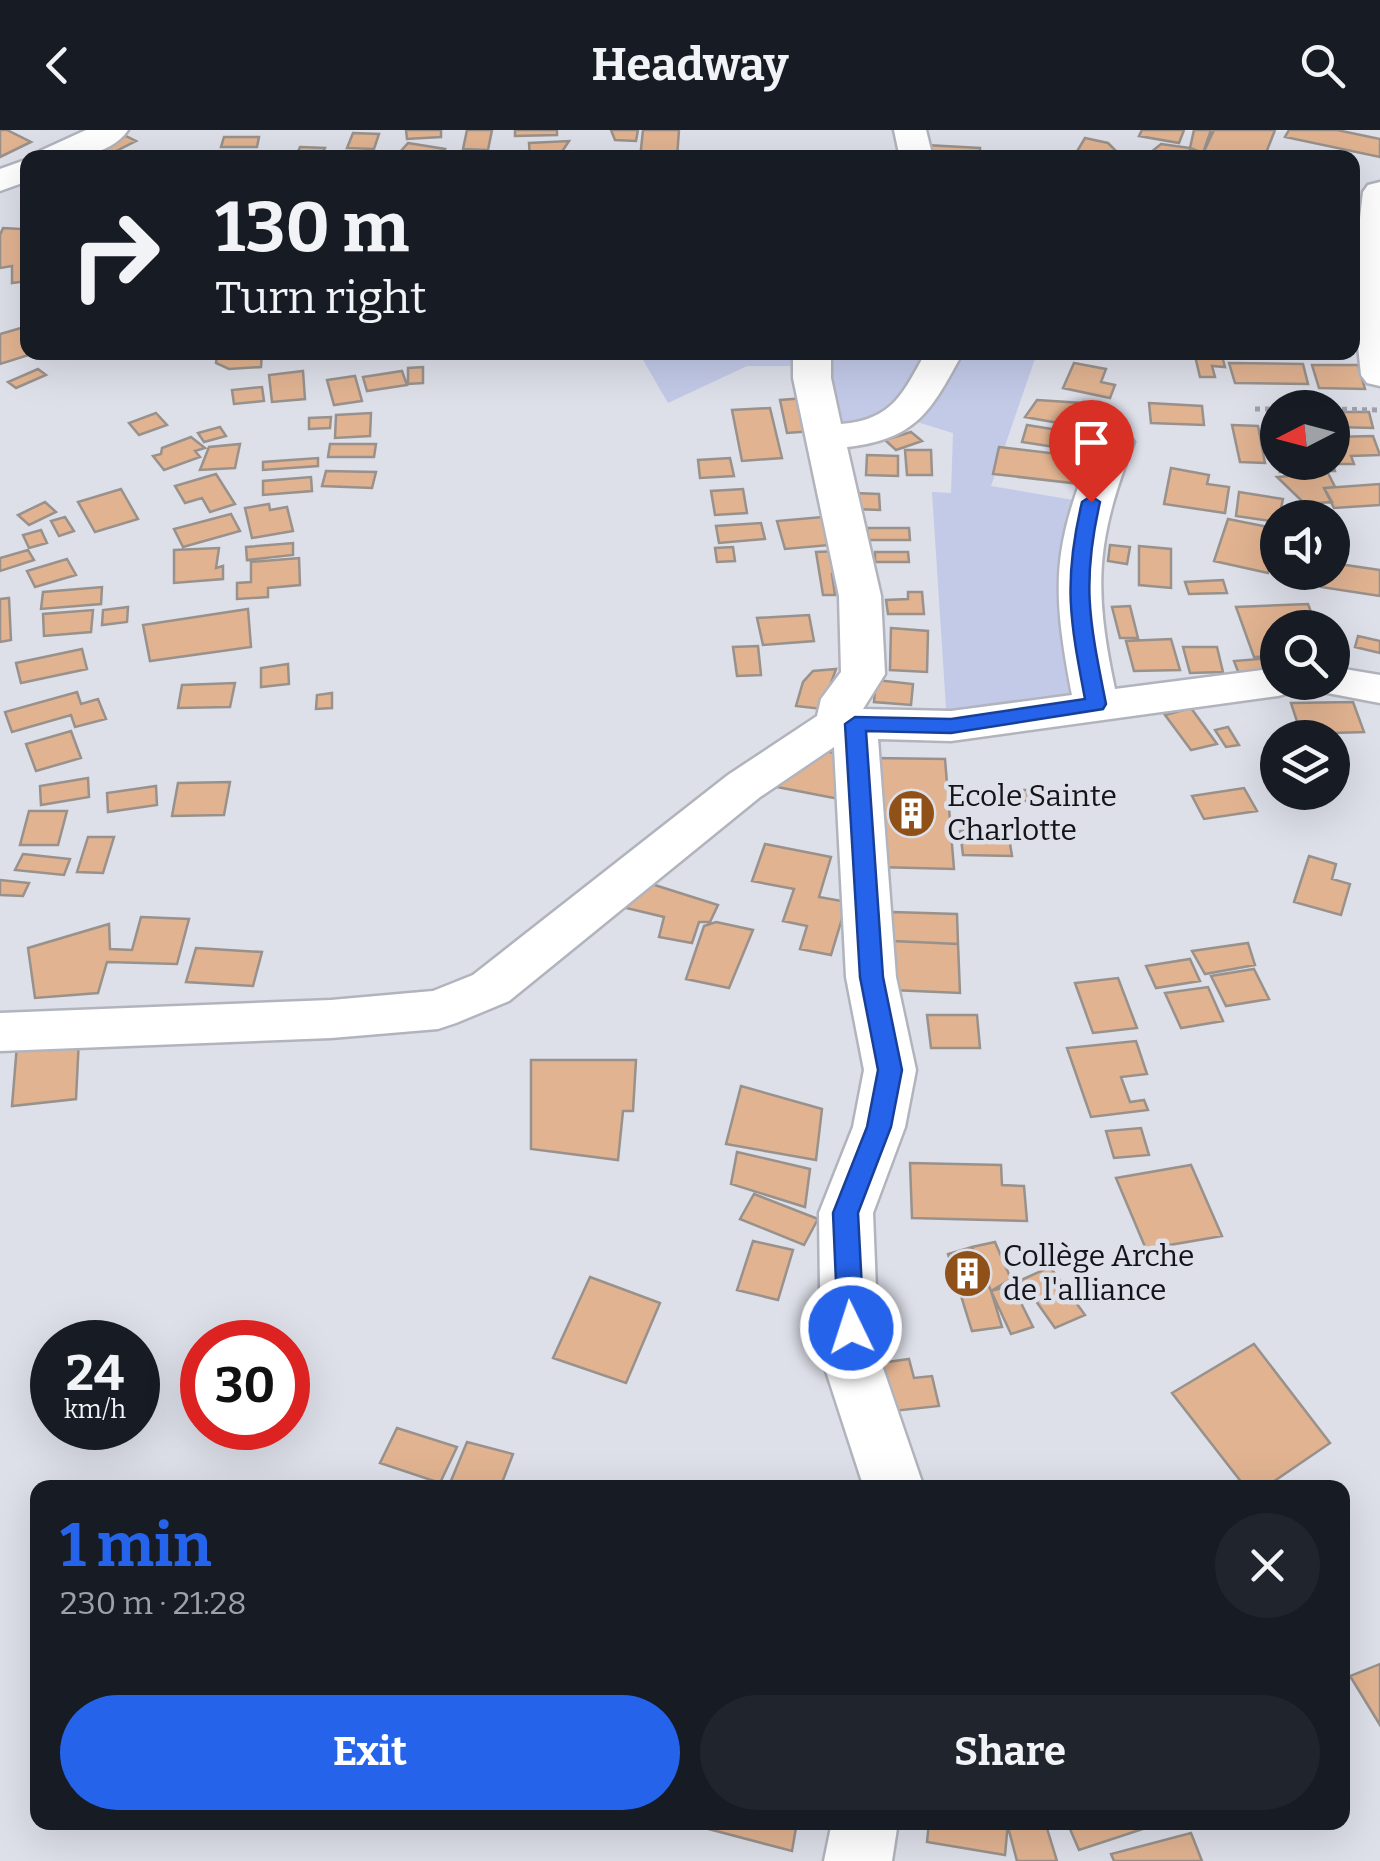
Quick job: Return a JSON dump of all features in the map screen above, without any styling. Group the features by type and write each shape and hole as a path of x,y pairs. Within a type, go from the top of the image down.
{"street":[{"path":"69,150 112,130"},
{"path":"1380,192 1370,292 1380,375"},
{"path":"812,360 812,378 860,596 862,674 843,699 872,977 890,1070 879,1127 846,1213 848,1289 854,1368 891,1480"},
{"path":"825,436 874,434 912,412 941,360"},
{"path":"1096,704 1078,610 1079,552 1091,502 1115,442"},
{"path":"0,1032 331,1019 438,1010 491,988 744,786 847,724 951,726 1260,684"},
{"path":"1350,684 1380,689"},
{"path":"858,1861 864,1830"}],"path":[{"path":"1255,408 1260,408"},
{"path":"1350,409 1380,410"}],"shaded area":[{"path":"643,360 1035,360 991,486 1085,502 1089,701 947,723 932,492 951,493 953,433 904,418 833,460 816,366 747,366 668,403"}],"building":[{"path":"0,130 7,130 31,142 0,157"},
{"path":"406,130 441,130 441,137 407,139"},
{"path":"467,130 492,130 488,150 463,149"},
{"path":"515,130 557,130 557,135 515,136"},
{"path":"611,130 638,130 636,141 615,140"},
{"path":"643,130 679,130 678,150 641,150"},
{"path":"1142,130 1184,130 1179,143 1139,136"},
{"path":"1194,130 1211,130 1204,150 1190,148"},
{"path":"1214,130 1275,130 1267,150 1205,150"},
{"path":"1289,130 1337,130 1380,139 1380,157 1360,150 1285,137"},
{"path":"353,133 379,134 374,149 347,148"},
{"path":"126,136 136,141 118,150 98,150"},
{"path":"224,137 259,137 257,147 221,147"},
{"path":"1085,138 1108,143 1115,150 1078,150"},
{"path":"569,141 563,150 529,150 529,143"},
{"path":"408,143 445,149 444,150 402,150"},
{"path":"1161,144 1190,148 1190,150 1154,150"},
{"path":"926,145 980,148 980,150 926,150"},
{"path":"300,147 325,148 324,150 299,150"},
{"path":"3,228 20,229 20,282 12,283 12,266 0,268"},
{"path":"20,328 20,358 0,364 0,334"},
{"path":"261,360 261,367 229,369 216,363"},
{"path":"1196,360 1223,360 1225,367 1212,366 1215,377 1200,377"},
{"path":"1074,363 1106,369 1101,382 1115,385 1110,398 1063,388"},
{"path":"1229,363 1303,364 1308,384 1235,383"},
{"path":"1312,365 1358,365 1365,389 1319,388"},
{"path":"423,367 423,383 408,384 408,368"},
{"path":"38,369 46,375 16,388 8,382"},
{"path":"303,371 305,399 272,402 269,375"},
{"path":"402,371 407,385 367,391 363,377"},
{"path":"355,376 362,401 334,405 327,380"},
{"path":"262,387 264,401 234,404 232,390"},
{"path":"805,398 812,431 787,433 780,400"},
{"path":"1037,400 1082,403 1081,427 1025,417"},
{"path":"1149,403 1202,406 1204,425 1151,423"},
{"path":"770,408 782,458 742,461 732,410"},
{"path":"1350,412 1369,412 1373,428 1350,427"},
{"path":"156,413 167,425 139,435 129,423"},
{"path":"371,413 370,436 335,438 336,415"},
{"path":"331,417 330,428 309,429 309,418"},
{"path":"1027,425 1083,434 1081,451 1022,442"},
{"path":"1232,425 1258,426 1260,463 1240,462"},
{"path":"220,427 226,436 204,442 198,433"},
{"path":"911,432 922,441 896,450 885,440"},
{"path":"1373,436 1380,455 1351,456 1354,464 1350,464 1350,437"},
{"path":"191,437 205,448 195,451 200,457 164,470 153,456 161,454 162,448"},
{"path":"240,444 235,468 200,470 209,447"},
{"path":"330,444 376,444 374,457 328,457"},
{"path":"999,447 1076,456 1072,483 993,474"},
{"path":"905,450 931,450 932,475 907,475"},
{"path":"867,455 898,456 898,476 866,475"},
{"path":"318,458 318,466 263,470 263,462"},
{"path":"730,458 734,476 700,478 698,460"},
{"path":"1171,468 1209,475 1207,484 1229,487 1225,513 1164,504"},
{"path":"326,471 376,472 372,488 322,486"},
{"path":"216,474 235,504 210,512 202,498 185,503 175,486"},
{"path":"311,477 312,491 263,495 263,481"},
{"path":"1280,480 1332,480 1335,487 1324,488 1331,500 1301,500"},
{"path":"1380,484 1380,505 1350,507 1350,500 1330,500 1324,488"},
{"path":"121,489 138,519 95,532 78,502"},
{"path":"743,489 747,513 715,515 711,491"},
{"path":"1239,492 1283,499 1260,500 1260,519 1236,516"},
{"path":"854,493 879,494 880,510 854,509"},
{"path":"45,502 56,512 29,525 18,515"},
{"path":"269,504 270,510 287,507 293,531 252,538 245,508"},
{"path":"231,514 240,531 183,547 174,529"},
{"path":"65,517 74,531 59,536 51,521"},
{"path":"822,517 830,545 785,549 777,521"},
{"path":"1228,519 1260,525 1260,571 1214,561"},
{"path":"761,523 765,539 719,543 716,526"},
{"path":"867,528 909,528 910,540 868,540"},
{"path":"41,530 47,543 29,548 23,535"},
{"path":"293,543 293,555 247,560 246,547"},
{"path":"1110,545 1130,547 1127,564 1108,561"},
{"path":"1139,546 1171,549 1171,588 1139,585"},
{"path":"733,547 735,561 717,562 715,548"},
{"path":"219,548 216,568 223,566 223,579 174,583 174,550"},
{"path":"28,550 34,560 0,571 0,558"},
{"path":"840,551 843,573 832,574 835,595 823,595 816,552"},
{"path":"875,552 908,552 909,562 875,562"},
{"path":"299,558 300,585 268,588 268,597 237,599 237,583 251,582 251,562"},
{"path":"67,559 76,575 35,587 27,571"},
{"path":"1350,566 1380,570 1380,596 1341,590 1350,590"},
{"path":"1223,580 1227,593 1189,594 1185,582"},
{"path":"102,587 101,604 41,609 43,592"},
{"path":"908,592 922,592 924,614 888,614 886,600 908,599"},
{"path":"9,598 11,640 0,642 0,599"},
{"path":"1308,604 1310,610 1260,610 1260,657 1254,657 1236,607"},
{"path":"1130,606 1138,638 1120,638 1112,607"},
{"path":"128,607 127,622 102,625 103,610"},
{"path":"248,609 251,647 150,661 143,625"},
{"path":"93,610 91,632 44,636 43,614"},
{"path":"809,615 814,641 763,645 757,618"},
{"path":"891,628 928,631 927,672 890,670"},
{"path":"1358,636 1380,641 1380,653 1355,647"},
{"path":"1171,639 1180,670 1134,671 1126,641"},
{"path":"758,646 761,675 737,676 733,647"},
{"path":"1183,647 1217,647 1223,672 1190,673"},
{"path":"82,649 87,669 21,683 16,663"},
{"path":"1260,659 1260,677 1241,679 1234,661"},
{"path":"288,664 289,684 261,687 261,668"},
{"path":"836,669 822,709 796,706 803,682 813,671"},
{"path":"876,680 913,684 911,705 874,702"},
{"path":"235,683 230,707 178,708 182,685"},
{"path":"77,692 81,704 98,699 106,719 75,727 71,715 12,732 5,712"},
{"path":"332,693 332,708 316,709 317,695"},
{"path":"1353,702 1364,732 1350,732 1350,720 1296,720 1291,703"},
{"path":"1191,708 1217,744 1191,750 1165,715"},
{"path":"1228,727 1239,745 1226,747 1215,730"},
{"path":"71,731 81,758 36,771 26,744"},
{"path":"820,750 839,754 839,799 772,786"},
{"name":"Ecole Sainte Charlotte","path":"873,758 945,759 954,869 877,867"},
{"path":"88,778 89,797 41,805 40,786"},
{"path":"230,782 224,815 172,816 178,783"},
{"path":"156,786 157,805 108,812 107,793"},
{"path":"1244,788 1257,811 1204,819 1192,796"},
{"path":"1000,790 1027,790 1029,801 1001,801"},
{"path":"29,811 67,811 58,845 20,845"},
{"path":"1007,825 1012,856 963,855 960,831"},
{"path":"88,837 114,837 103,873 77,872"},
{"path":"765,844 831,857 819,897 847,902 831,955 800,949 807,926 783,921 794,889 752,881"},
{"path":"23,854 70,859 64,875 15,870"},
{"path":"1309,856 1336,864 1332,879 1350,884 1341,915 1294,902"},
{"path":"0,880 29,883 23,896 0,895"},
{"path":"642,881 718,905 710,922 699,922 692,943 659,937 664,917 622,907"},
{"path":"892,912 957,914 958,944 893,941"},
{"path":"141,917 189,919 177,964 107,962 98,993 35,998 28,948 109,924 110,949 132,950"},
{"path":"716,922 753,930 729,988 686,979 704,926"},
{"path":"893,941 958,944 960,993 892,990"},
{"path":"1248,943 1255,965 1205,974 1192,951"},
{"path":"196,948 262,952 253,986 186,982"},
{"path":"1190,959 1200,981 1156,988 1146,966"},
{"path":"1254,969 1269,999 1226,1006 1211,976"},
{"path":"1118,978 1137,1028 1093,1033 1075,983"},
{"path":"1208,987 1223,1021 1181,1028 1165,993"},
{"path":"927,1015 977,1015 980,1048 931,1048"},
{"path":"79,1038 76,1099 12,1106 17,1045"},
{"path":"1136,1041 1147,1074 1121,1077 1130,1102 1144,1100 1148,1110 1091,1117 1067,1048"},
{"path":"531,1060 636,1060 633,1111 623,1111 618,1160 531,1149"},
{"path":"741,1086 822,1109 816,1160 726,1144"},
{"path":"1141,1128 1149,1155 1114,1158 1106,1131"},
{"path":"737,1152 810,1169 805,1207 731,1184"},
{"path":"910,1163 1001,1165 1002,1185 1024,1186 1027,1221 912,1218"},
{"path":"1191,1165 1222,1236 1146,1249 1116,1178"},
{"path":"754,1194 818,1219 804,1245 740,1219"},
{"path":"753,1241 793,1250 778,1300 737,1290"},
{"path":"995,1242 1011,1279 991,1291 972,1247"},
{"name":"Collège Arche de l'alliance","path":"972,1247 1002,1327 972,1331 948,1254"},
{"path":"1050,1267 1085,1315 1055,1328 1021,1280"},
{"path":"590,1277 660,1303 626,1383 553,1358"},
{"path":"1012,1285 1033,1327 1011,1334 991,1291"},
{"path":"1254,1344 1330,1443 1276,1480 1240,1480 1172,1393"},
{"path":"909,1359 914,1378 932,1376 939,1406 884,1412 873,1364"},
{"path":"397,1428 457,1447 441,1480 380,1463"},
{"path":"467,1442 513,1454 503,1480 451,1480"},
{"path":"1380,1664 1380,1725 1350,1676"},
{"path":"712,1830 796,1830 792,1851"},
{"path":"928,1830 1007,1830 1005,1855 927,1842"},
{"path":"1009,1830 1047,1830 1057,1861 1017,1861"},
{"path":"1070,1830 1140,1830 1079,1850"},
{"path":"1191,1833 1202,1861 1114,1861 1111,1854"}],"place":[{"name":"Ecole Sainte Charlotte","path":"912,813"},
{"name":"Collège Arche de l'alliance","path":"968,1273"}],"route":[{"path":"851,1328 846,1213 879,1127 890,1070 872,977 855,724 951,726 1096,704 1078,610 1079,552 1091,502"}]}
